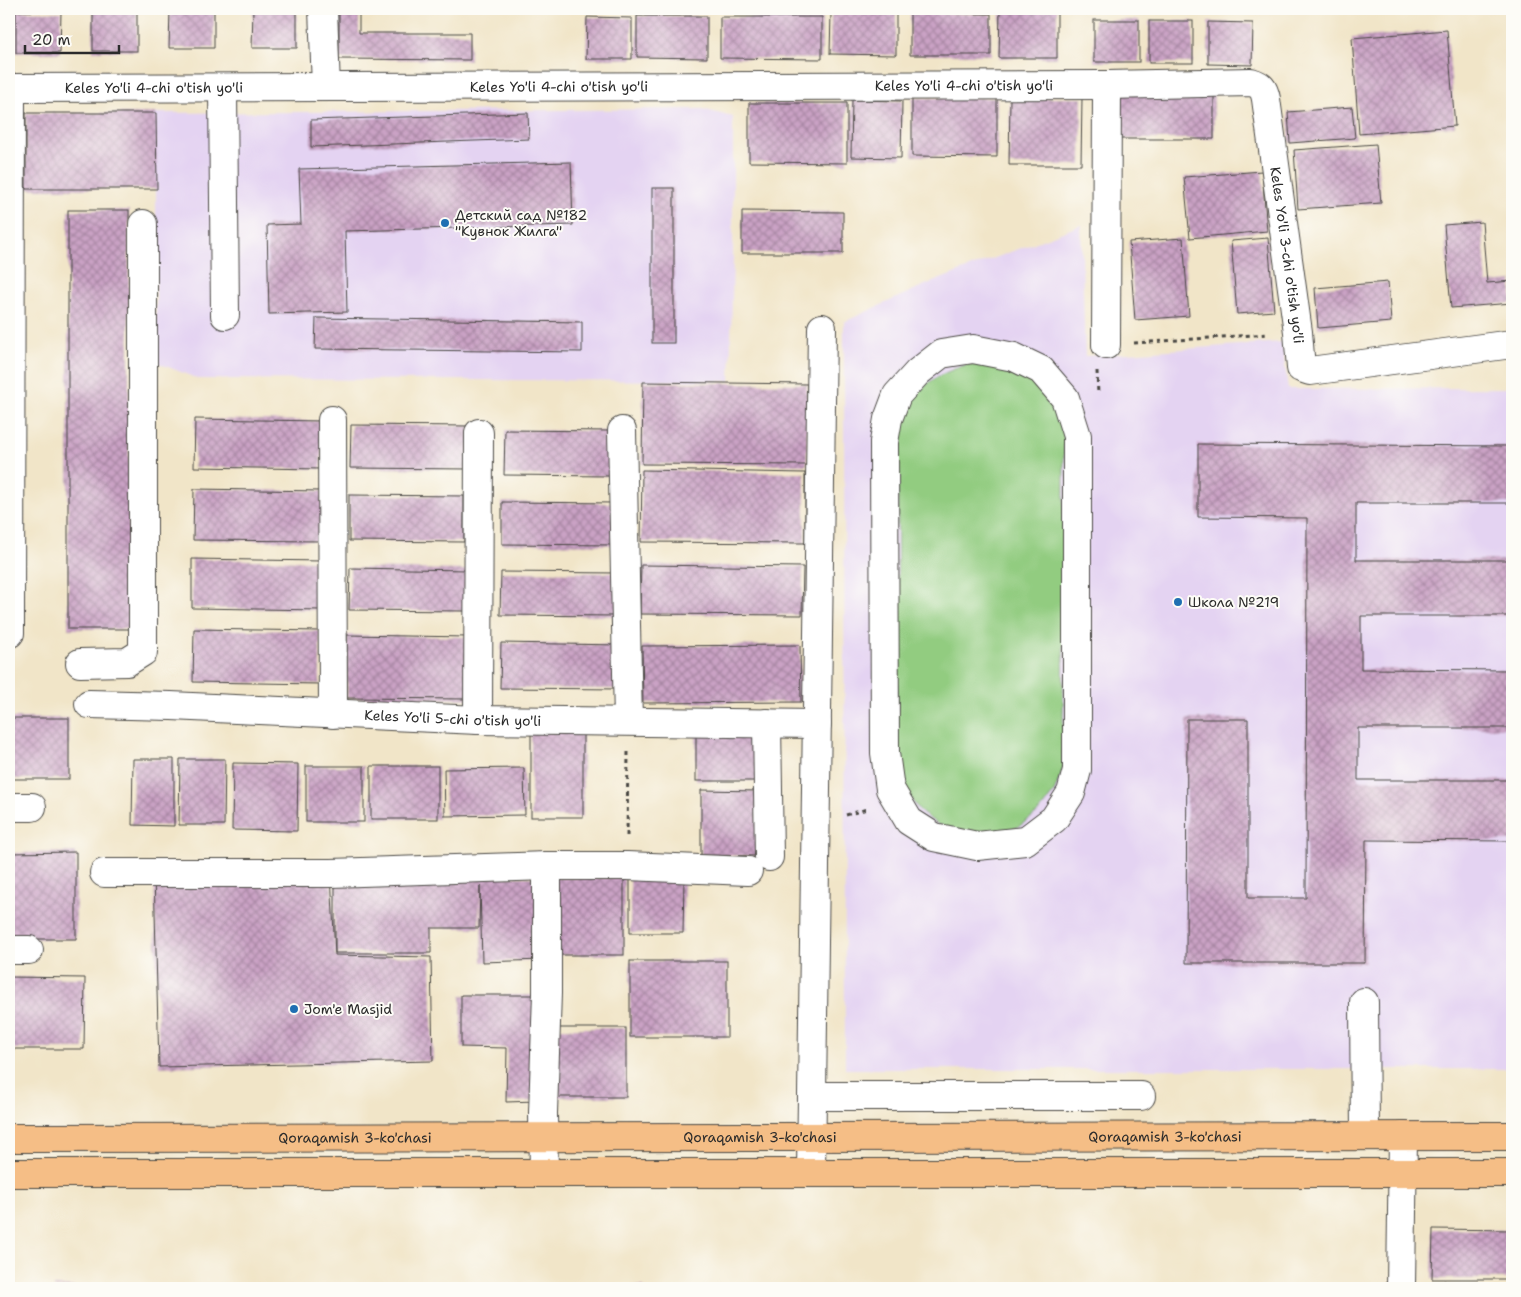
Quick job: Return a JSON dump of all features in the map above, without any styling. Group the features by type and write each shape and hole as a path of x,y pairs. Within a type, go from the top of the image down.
{"main road":[{"name":"Qoraqamish 3-ko'chasi","path":"9,1138 1512,1136"},
{"path":"9,1173 1512,1173"}],"street":[{"path":"323,9 326,88"},
{"name":"Keles Yo'li 3-chi o'tish yo'li","path":"1106,85 1251,82 1259,84 1264,90 1298,332 1301,368 1310,371 1512,344"},
{"path":"1106,85 1106,345"},
{"name":"Keles Yo'li 4-chi o'tish yo'li","path":"10,88 1106,85"},
{"path":"10,88 10,633"},
{"path":"223,88 225,315"},
{"path":"80,663 127,662 143,652 143,224"},
{"path":"811,1173 822,328"},
{"path":"973,349 1014,357 1041,370 1065,398 1077,436 1077,770 1071,793 1054,819 1025,841 976,846 934,837 909,821 890,789 885,753 884,442 888,419 898,395 918,372 940,354 973,349"},
{"path":"332,420 333,714"},
{"path":"622,431 628,722"},
{"path":"478,720 479,433"},
{"name":"Keles Yo'li 5-chi o'tish yo'li","path":"89,704 478,720 817,724"},
{"path":"104,873 331,873 548,866 759,864 767,723"},
{"path":"544,1173 543,1113 547,993 548,866"},
{"path":"1364,1002 1364,1136"},
{"path":"812,1096 1141,1096"},
{"path":"1400,1288 1403,1136"}],"path":[{"path":"1106,345 1298,332"},
{"path":"627,866 628,722"},
{"path":"816,816 845,815 866,809 890,789"}],"shaded area":[{"name":"Детский сад №182 \"Кувнок Жилга\"","path":"702,109 733,117 733,257 730,381 198,379 156,362 156,113"},
{"name":"Школа №219","path":"1081,225 1085,356 1282,342 1288,389 1512,388 1512,1069 845,1069 844,322 925,285"}],"green space":[{"path":"968,364 994,364 1019,372 1040,388 1056,409 1064,434 1063,769 1054,792 1039,812 1018,827 993,835 943,828 922,813 906,793 897,769 898,435 903,415 918,392 940,375"}],"building":[{"path":"93,9 137,9 137,51 93,51"},
{"path":"170,9 214,9 214,48 169,48"},
{"path":"253,9 297,9 297,48 252,48"},
{"path":"339,9 359,9 359,33 470,33 470,60 339,59"},
{"path":"1000,9 1057,9 1057,58 999,58"},
{"path":"1507,9 1512,9 1512,23"},
{"path":"16,11 61,12 60,53 16,53"},
{"path":"831,13 896,13 896,55 830,54"},
{"path":"910,13 991,14 991,55 910,55"},
{"path":"637,16 707,16 707,58 637,57"},
{"path":"587,17 632,18 632,59 586,59"},
{"path":"720,17 822,17 822,59 720,58"},
{"path":"1094,20 1139,20 1139,62 1094,62"},
{"path":"1149,21 1193,21 1193,63 1149,63"},
{"path":"1208,22 1253,23 1252,65 1208,64"},
{"path":"1447,30 1455,126 1359,134 1352,38"},
{"path":"1113,91 1214,92 1214,139 1113,139"},
{"path":"912,98 997,98 997,157 912,156"},
{"path":"1010,98 1082,98 1081,165 1009,165"},
{"path":"852,100 902,101 901,158 851,157"},
{"path":"749,103 847,103 847,163 749,162"},
{"path":"1352,107 1355,138 1290,143 1288,112"},
{"path":"26,113 156,113 157,189 26,189"},
{"path":"528,113 529,139 311,147 311,120"},
{"path":"1376,144 1381,203 1298,209 1294,150"},
{"path":"571,162 573,225 345,231 347,312 269,314 267,225 301,224 299,169"},
{"path":"1262,171 1267,231 1190,238 1184,177"},
{"path":"652,188 674,188 674,343 652,343"},
{"path":"68,210 129,210 129,629 68,629"},
{"path":"742,211 843,212 843,253 742,253"},
{"path":"1482,222 1487,283 1512,281 1512,303 1451,308 1444,225"},
{"path":"1183,238 1189,316 1135,320 1129,242"},
{"path":"1268,238 1274,311 1237,314 1231,241"},
{"path":"1388,282 1391,322 1318,328 1315,288"},
{"path":"316,318 582,322 582,352 315,349"},
{"path":"643,382 807,384 807,465 642,464"},
{"path":"195,419 322,421 321,469 194,467"},
{"path":"351,425 470,426 470,469 350,468"},
{"path":"505,430 610,431 610,476 504,475"},
{"path":"1198,444 1512,446 1512,503 1356,503 1356,560 1512,560 1512,616 1361,616 1361,669 1512,670 1512,728 1358,728 1358,780 1512,780 1512,841 1366,840 1365,963 1186,963 1187,719 1248,719 1248,898 1306,898 1307,518 1198,517"},
{"path":"642,470 805,473 805,543 641,542"},
{"path":"194,489 322,491 322,541 193,540"},
{"path":"349,495 464,496 464,542 349,541"},
{"path":"502,502 615,503 615,545 502,544"},
{"path":"192,559 322,561 322,610 192,608"},
{"path":"641,565 803,567 802,615 640,614"},
{"path":"350,568 467,570 466,611 349,610"},
{"path":"501,572 618,573 618,616 500,615"},
{"path":"194,629 320,631 320,684 193,682"},
{"path":"347,635 468,637 468,699 347,698"},
{"path":"501,643 620,645 620,689 500,688"},
{"path":"800,645 801,702 643,703 642,646"},
{"path":"9,718 69,718 69,779 9,779"},
{"path":"696,731 758,731 758,781 696,781"},
{"path":"531,732 583,732 583,817 531,817"},
{"path":"133,759 174,759 174,826 132,825"},
{"path":"180,759 225,759 224,825 179,825"},
{"path":"233,763 298,764 297,831 232,830"},
{"path":"306,766 364,766 364,822 306,822"},
{"path":"371,766 438,766 438,819 371,819"},
{"path":"524,768 525,815 445,816 444,769"},
{"path":"701,790 758,791 757,856 701,855"},
{"path":"76,852 76,939 9,939 9,853"},
{"name":"Jom'e Masjid","path":"154,873 331,873 335,955 431,957 433,1061 159,1067"},
{"path":"335,876 540,877 543,960 482,962 480,886 479,928 431,928 431,953 335,953"},
{"path":"554,878 624,878 624,955 554,955"},
{"path":"630,878 684,878 683,933 630,933"},
{"path":"630,961 727,961 727,1037 630,1037"},
{"path":"9,977 85,978 84,1049 9,1049"},
{"path":"461,995 537,995 536,1101 506,1102 507,1048 461,1047"},
{"path":"550,1028 626,1028 626,1097 550,1097"},
{"path":"1433,1229 1512,1230 1512,1279 1432,1279"},
{"path":"518,1285 643,1286 643,1288 518,1288"},
{"path":"54,1286 76,1287 76,1288 54,1288"}],"place":[{"name":"Детский сад №182 \"Кувнок Жилга\"","path":"445,223"},
{"name":"Школа №219","path":"1178,602"},
{"name":"Jom'e Masjid","path":"294,1009"}]}
